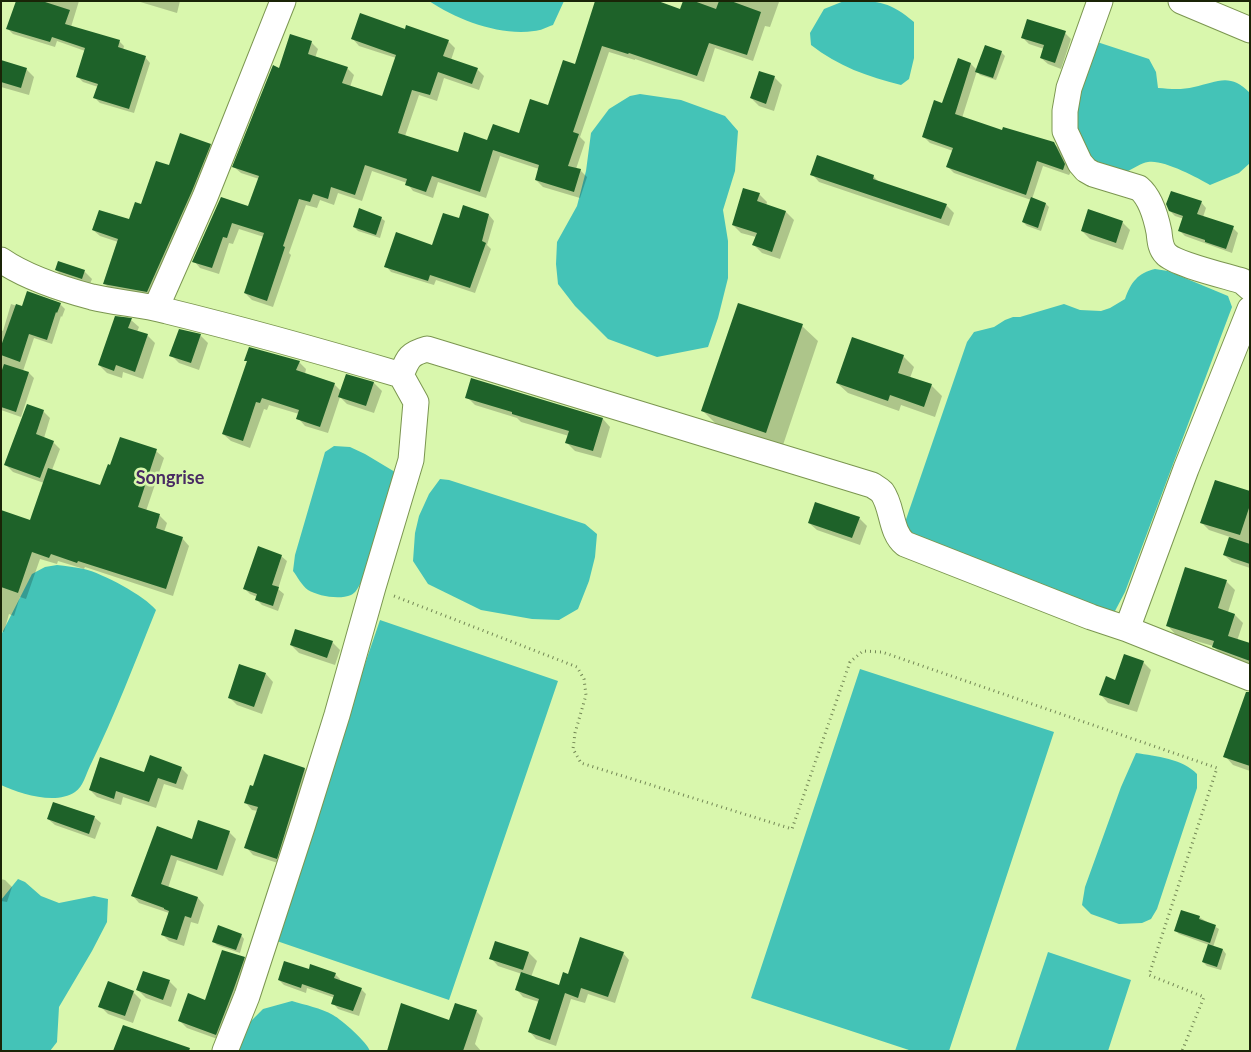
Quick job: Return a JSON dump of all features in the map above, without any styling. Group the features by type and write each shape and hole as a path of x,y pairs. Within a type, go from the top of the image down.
{"street":[{"path":"156,308 205,196 283,1"},
{"path":"1100,1 1069,88 1065,111 1065,131 1080,163 1093,174 1139,188 1145,193 1159,230 1161,246 1166,255 1178,261 1242,280 1250,288"},
{"path":"1181,1 1250,30"},
{"path":"1,260 29,275 93,298 156,308 221,324 401,375 416,402 412,460 373,587 337,715 247,996 225,1051"},
{"path":"1127,629 1186,469 1250,309"},
{"path":"401,375 407,362 415,353 427,349 872,484 884,496 899,538 905,544 1250,678"}],"path":[{"path":"373,587 576,667 584,679 586,695 575,733 573,749 581,763 792,829 850,662 863,650 882,652 1217,768 1149,975 1204,997 1182,1051"}],"water":[{"path":"429,1 564,1 553,25 539,30 521,32 493,29 479,25 452,14"},
{"path":"844,1 882,3 897,9 914,22 914,58 909,79 901,85 865,74 843,65 811,45 810,33 824,9"},
{"path":"1091,40 1149,59 1156,72 1158,88 1185,89 1223,80 1236,82 1243,87 1250,93 1250,163 1239,173 1210,185 1188,173 1162,163 1145,163 1126,172 1091,161 1074,132 1082,63"},
{"path":"640,94 681,100 725,116 738,131 735,171 723,210 728,241 728,278 718,318 708,347 657,357 608,339 575,306 558,284 556,264 557,242 577,206 586,171 591,133 609,109 630,96"},
{"path":"1155,269 1168,271 1228,296 1232,307 1125,592 1115,611 1109,613 901,534 967,342 974,332 994,327 1013,317 1020,317 1064,304 1080,310 1101,311 1110,308 1125,299 1136,279 1144,273"},
{"path":"334,446 350,447 395,472 361,583 353,594 341,597 323,596 308,590 293,571 295,555 325,452"},
{"path":"440,479 449,480 585,524 597,534 595,557 589,581 578,609 559,620 532,619 481,610 428,584 413,561 415,533 419,516 429,494"},
{"path":"57,565 84,569 101,575 143,598 156,610 116,708 82,784 78,790 67,796 48,798 28,795 1,785 1,635 32,574 45,567"},
{"path":"380,620 558,681 449,1000 271,939"},
{"path":"860,669 1054,732 949,1051 912,1051 751,998"},
{"path":"1136,753 1169,759 1191,769 1197,774 1197,788 1157,909 1151,919 1142,923 1119,924 1091,914 1082,905 1085,887 1121,787"},
{"path":"18,879 25,882 41,896 59,903 94,896 108,899 107,922 59,1007 57,1042 50,1051 1,1051 1,900"},
{"path":"1048,952 1131,980 1108,1051 1015,1051"},
{"path":"292,1001 333,1015 354,1032 370,1051 236,1051 248,1024 263,1009"}],"building":[{"path":"16,1 42,1 70,10 65,24 120,40 118,47 146,56 129,109 93,98 98,84 76,77 85,48 52,37 50,42 6,29"},
{"path":"595,1 658,1 680,9 683,1 694,1 716,9 719,1 731,1 761,12 747,55 709,43 697,76 602,46 573,132 579,134 568,166 581,169 574,192 535,180 539,165 493,150 480,192 432,176 426,192 405,185 407,179 365,165 355,195 331,187 328,199 313,194 310,202 299,199 267,301 244,293 264,233 232,223 227,238 223,237 212,268 192,262 221,197 248,206 259,176 232,167 273,65 279,68 290,34 312,41 308,54 348,67 342,83 382,96 396,55 351,39 360,13 405,29 406,25 449,40 443,56 478,68 472,84 438,72 430,95 412,90 398,133 458,152 464,132 487,140 493,124 519,133 530,99 548,105 563,60 575,64"},
{"path":"1027,19 1066,31 1055,63 1040,58 1044,45 1021,38"},
{"path":"985,45 1002,51 993,78 975,72"},
{"path":"958,58 971,63 955,114 1002,130 1003,127 1054,142 1065,164 1063,170 1037,161 1026,195 946,167 953,148 922,137 934,100 942,103"},
{"path":"1,60 27,68 21,88 1,82"},
{"path":"759,71 775,76 766,104 750,98"},
{"path":"180,133 211,144 147,292 103,284 118,239 92,230 99,210 129,219 135,202 141,204 156,161 169,165"},
{"path":"817,155 874,175 873,179 947,204 941,219 810,175"},
{"path":"743,188 760,193 757,201 786,211 772,252 752,245 757,233 732,225"},
{"path":"1171,191 1202,201 1197,214 1234,226 1226,249 1178,231 1183,216 1169,211 1166,204"},
{"path":"1031,197 1046,203 1038,228 1022,222"},
{"path":"463,205 489,214 482,241 486,243 470,288 430,275 428,281 384,267 396,232 432,245 443,213 459,218"},
{"path":"359,208 382,217 376,235 353,227"},
{"path":"1088,209 1123,221 1116,243 1081,231"},
{"path":"58,261 85,270 82,279 55,270"},
{"path":"27,291 61,303 47,340 29,334 20,362 1,355 1,346 16,304 22,306"},
{"path":"738,303 803,324 766,433 701,411"},
{"path":"115,316 132,318 128,328 148,334 135,372 116,365 114,371 98,365"},
{"path":"179,329 201,334 191,363 169,356"},
{"path":"852,337 904,355 898,373 932,384 924,407 890,395 888,401 836,383"},
{"path":"249,347 300,361 296,370 335,383 320,427 296,419 299,410 262,398 260,403 256,402 243,441 222,434 247,361 244,361"},
{"path":"4,364 29,372 16,412 1,407 1,373"},
{"path":"346,374 374,382 366,406 338,397"},
{"path":"471,378 603,418 593,451 565,443 569,431 465,398"},
{"path":"27,404 44,410 36,434 54,441 40,478 4,465"},
{"path":"120,437 157,449 138,507 160,514 156,528 183,537 166,589 78,561 77,563 51,554 49,558 32,552 18,593 1,587 1,510 30,520 48,468 100,485 108,464 110,465"},
{"path":"1215,480 1250,491 1250,505 1240,535 1200,523"},
{"path":"815,502 860,517 852,538 808,523"},
{"path":"1229,537 1250,544 1250,564 1223,555"},
{"path":"258,546 282,555 272,585 279,587 273,606 255,600 257,594 243,589"},
{"path":"1185,567 1227,580 1218,608 1235,614 1228,636 1250,643 1250,661 1212,647 1214,641 1166,626"},
{"path":"295,629 333,641 327,658 290,645"},
{"path":"1124,654 1144,661 1129,705 1099,695 1106,676 1115,680"},
{"path":"239,664 266,673 254,707 228,698"},
{"path":"1246,692 1250,692 1250,766 1223,757"},
{"path":"264,754 305,768 277,859 244,848 258,807 244,803 250,785 253,786"},
{"path":"150,755 182,767 176,784 158,778 149,802 116,791 114,799 89,790 100,757 144,772"},
{"path":"53,802 95,816 89,834 47,819"},
{"path":"198,820 230,831 217,870 171,855 161,884 198,897 191,918 185,916 177,940 161,935 169,911 131,896 157,826 192,839"},
{"path":"1181,910 1200,916 1199,919 1216,925 1210,943 1174,931"},
{"path":"218,925 242,934 236,950 212,942"},
{"path":"580,937 624,952 608,997 581,988 578,998 565,993 550,1040 528,1032 539,999 515,990 521,972 559,985 563,972 568,974"},
{"path":"495,941 529,952 523,970 489,959"},
{"path":"1208,944 1223,949 1217,967 1202,962"},
{"path":"222,950 245,957 216,1035 178,1021 188,993 205,1000"},
{"path":"284,961 309,969 310,964 336,973 334,978 362,988 353,1011 331,1004 334,995 302,984 301,988 278,980"},
{"path":"143,971 170,980 163,1000 136,990"},
{"path":"108,981 134,991 125,1016 98,1007"},
{"path":"401,1003 449,1020 455,1003 477,1010 463,1051 387,1051"},
{"path":"123,1025 190,1048 189,1051 113,1051"}],"district":[{"name":"Songrise","path":"170,478"}]}
